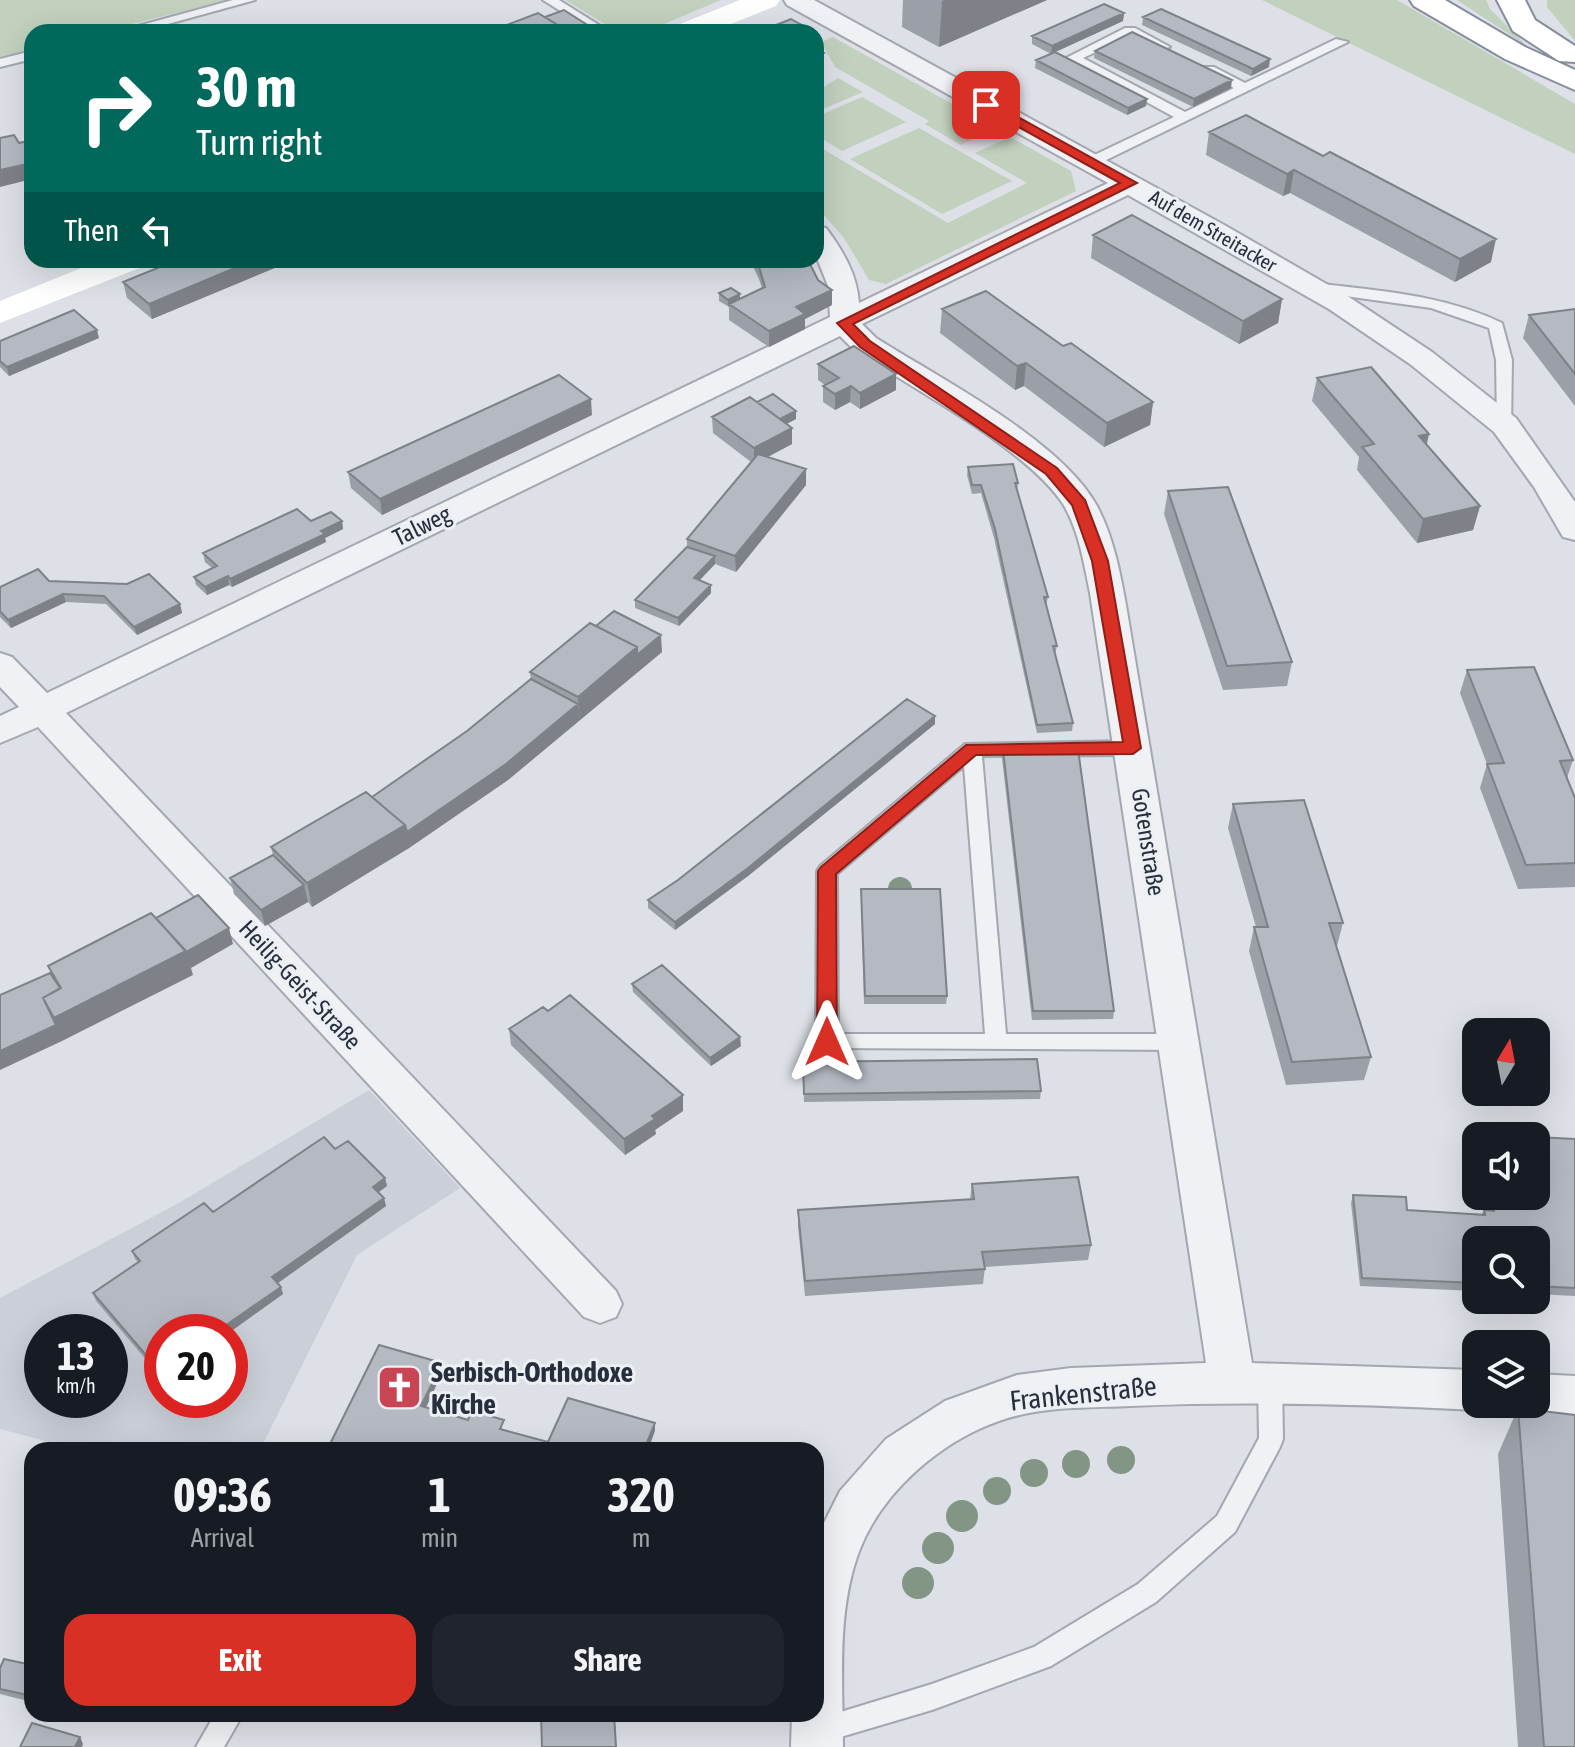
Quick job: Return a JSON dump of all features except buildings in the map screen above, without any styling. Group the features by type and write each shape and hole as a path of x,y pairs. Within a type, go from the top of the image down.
{"main road":[{"path":"705,24 766,0"},
{"path":"1424,0 1515,53 1575,81"},
{"path":"1511,0 1523,25 1575,58"},
{"path":"0,313 110,268"}],"street":[{"name":"Auf dem Streitacker","path":"796,0 1314,288 1421,358 1505,425 1549,485 1575,530"},
{"name":"Talweg","path":"0,731 1130,183"},
{"path":"824,247 836,266 847,297 844,323"},
{"name":"Gotenstraße","path":"844,323 865,344 1051,471 1079,504 1100,561 1179,1042 1251,1382"},
{"name":"Heilig-Geist-Straße","path":"0,665 600,1304"},
{"name":"Frankenstraße","path":"824,1599 827,1577 844,1528 876,1479 905,1450 946,1424 985,1405 1026,1394 1074,1388 1251,1382 1462,1390"},
{"path":"1550,1395 1575,1396"}],"lane":[{"path":"154,24 248,0"},
{"path":"550,0 590,24"},
{"path":"1173,53 1130,31 1073,58 1184,117"},
{"path":"1091,162 1341,42"},
{"path":"0,63 24,57"},
{"path":"1202,67 1245,88"},
{"path":"1314,288 1410,300 1474,314 1496,326 1504,360 1505,425"},
{"path":"1133,748 972,749 827,871 827,1042 1179,1042"},
{"path":"972,749 996,1042"},
{"path":"817,1739 1042,1657 1147,1593 1226,1524 1271,1439 1251,1382"},
{"path":"209,1747 225,1722"}],"shaded area":[{"path":"369,1090 460,1188 357,1255 264,1442 50,1442 0,1429 0,1298 177,1204"}],"green space":[{"path":"0,0 228,0 132,24 24,24 24,51 0,57"},
{"path":"565,0 721,0 664,24 605,24"},
{"path":"1262,0 1397,0 1575,104 1575,154"},
{"path":"1457,0 1486,0 1490,9 1527,46"},
{"path":"1547,0 1575,0 1575,41 1547,7"},
{"path":"833,37 995,128 961,145 925,124 929,121 835,67 824,47 824,41"},
{"path":"838,78 863,92 824,109 824,87"},
{"path":"862,97 906,122 842,151 824,140 824,114"},
{"path":"919,128 1012,181 942,214 850,159"},
{"path":"1010,137 1071,171 1076,191 886,284 869,280 844,238 824,215 824,150 948,223 1027,183 975,153"}],"place":[{"name":"Serbisch-Orthodoxe Kirche","path":"400,1388"}],"route":[{"path":"827,1042 827,871 972,749 1133,748 1100,561 1079,504 1051,471 865,344 844,323 1130,183 986,105"}]}
